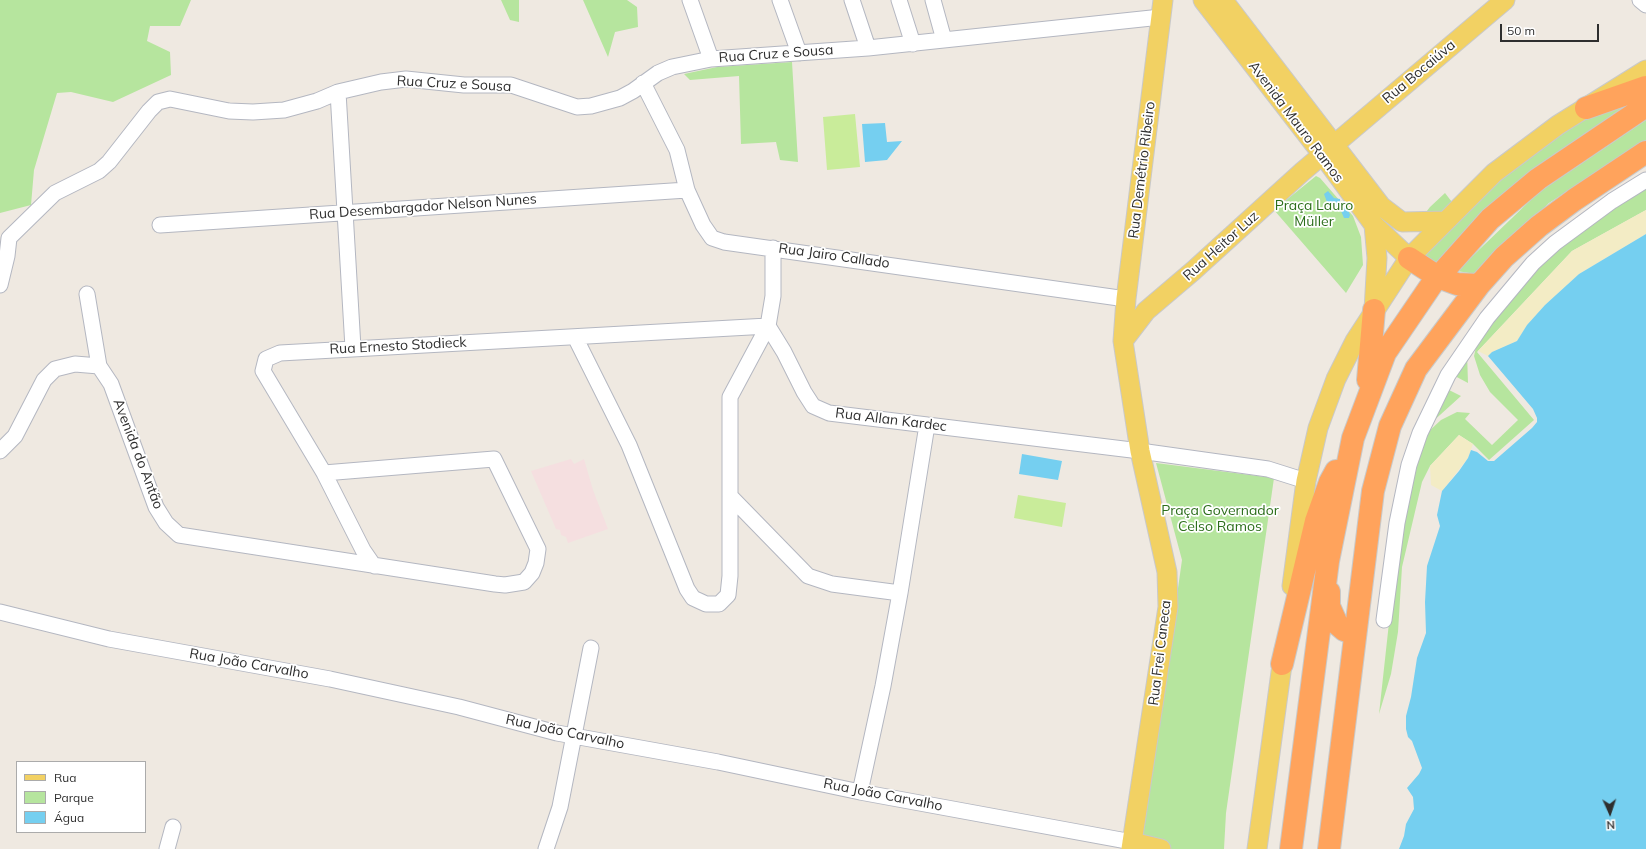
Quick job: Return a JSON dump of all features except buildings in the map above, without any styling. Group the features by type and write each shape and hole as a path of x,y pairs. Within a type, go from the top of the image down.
{"highway":[{"path":"1586,108 1646,87"},
{"path":"1282,664 1316,521 1330,482 1353,438 1385,353 1415,307 1438,277 1490,219 1538,179 1646,106"},
{"path":"1329,849 1373,490 1390,426 1416,369 1479,285 1504,257 1539,226 1574,200 1646,152"},
{"path":"1409,258 1438,277 1457,284 1479,285"},
{"path":"1367,403 1374,310"},
{"path":"1291,849 1328,561 1353,438"},
{"path":"1328,561 1330,606 1337,624 1344,630 1355,634"}],"main road":[{"name":"Avenida Mauro Ramos","path":"1203,0 1328,150 1381,206 1402,222 1412,223 1446,221"},
{"name":"Avenida Mauro Ramos","path":"1223,0 1328,150 1374,226 1409,258"},
{"name":"Rua Bocaiúva","path":"1328,150 1505,0"},
{"name":"Rua Demétrio Ribeiro","path":"1123,341 1126,299 1162,8"},
{"path":"1257,849 1306,481 1318,428 1336,379 1355,341 1409,258 1494,173 1558,125 1646,70"},
{"name":"Rua Heitor Luz","path":"1123,341 1146,311 1328,150"},
{"path":"1374,226 1377,258 1374,310"},
{"name":"Rua Frei Caneca","path":"1123,341 1140,451 1167,572 1168,607 1132,845"},
{"path":"1243,849 1262,809"},
{"path":"1132,845 1161,849"}],"street":[{"path":"690,0 711,59"},
{"path":"780,0 799,53"},
{"path":"852,0 868,48"},
{"path":"900,0 913,44"},
{"path":"933,0 944,40"},
{"path":"1640,0 1646,5"},
{"name":"Rua Cruz e Sousa","path":"0,285 7,256 8,238 55,193 99,170 110,162 149,111 158,102 170,99 229,111 253,112 284,110 317,101 338,92 382,82 406,79 464,85 511,85 577,107 591,106 620,98 672,67 711,59 913,44 1162,8"},
{"name":"Rua Jairo Callado","path":"643,83 677,150 687,190 703,225 712,238 724,242 1126,299"},
{"path":"338,92 353,348"},
{"path":"1384,620 1397,523 1409,465 1420,433 1448,375 1491,313 1532,262 1612,201 1646,180"},
{"name":"Rua Desembargador Nelson Nunes","path":"160,225 345,211 687,190"},
{"path":"576,337 629,445 687,589 693,598 706,604 719,604 728,594 730,576 730,397 768,326 773,296 773,248"},
{"path":"0,451 15,436 44,380 55,369 75,364 99,366 87,294"},
{"name":"Rua Ernesto Stodieck","path":"374,566 363,550 324,473 263,371 266,359 280,353 353,348 768,326"},
{"name":"Rua Allan Kardec","path":"768,326 784,352 804,392 814,406 829,413 1140,451"},
{"name":"Avenida do Antão","path":"99,366 111,384 156,507 166,523 179,535 495,584 505,585 524,582 532,573 536,563 538,549 494,459 324,473"},
{"path":"860,792 883,686 927,425"},
{"path":"1140,451 1268,470 1306,481"},
{"path":"730,496 808,576 832,584 900,592"},
{"name":"Rua João Carvalho","path":"0,612 109,639 338,680 459,707 573,736 718,762 860,792 1132,845"},
{"path":"546,849 560,807 591,648"},
{"path":"167,849 173,826"}],"shaded area":[{"path":"571,459 574,464 584,459 593,490 608,529 568,543 566,537 561,535 560,530 556,529 531,471"}],"green space":[{"path":"0,0 191,0 180,26 150,26 147,41 170,52 171,75 113,102 71,92 57,93 34,170 31,205 0,213"},
{"path":"501,0 519,0 519,22 510,20"},
{"path":"583,0 627,0 637,7 638,27 615,32 608,57"},
{"path":"792,62 798,162 780,160 776,142 741,144 739,76 690,80 684,74 717,67"},
{"path":"1646,94 1527,174 1488,206 1437,264 1424,257 1496,180 1541,147 1613,101"},
{"path":"855,114 860,167 827,170 823,117"},
{"path":"1646,120 1646,140 1549,203 1475,274 1457,271 1539,192"},
{"name":"Praça Lauro Müller","path":"1316,176 1320,178 1353,216 1361,237 1363,265 1346,293 1274,210"},
{"path":"1646,187 1646,210 1572,251 1477,352 1534,420 1489,460 1473,444 1459,435 1430,466 1422,482 1402,567 1398,632 1391,674 1379,714 1395,568 1417,455 1428,432 1441,420 1457,412 1470,413 1465,419 1492,445 1518,420 1490,392 1480,375 1474,356 1479,334 1545,260 1618,204"},
{"path":"1445,193 1455,206 1444,212 1423,216 1430,207"},
{"path":"1467,353 1468,383 1453,375"},
{"path":"1445,388 1461,396 1430,424"},
{"name":"Praça Governador Celso Ramos","path":"1156,463 1274,478 1226,813 1224,849 1141,849 1182,560"},
{"path":"1018,495 1066,503 1062,527 1014,518"}],"sand":[{"path":"1646,210 1646,234 1579,274 1545,305 1527,325 1517,341 1492,352 1488,356 1478,351 1572,251"},
{"path":"1459,435 1473,444 1468,458 1442,491 1431,485 1430,466"}],"water":[{"path":"885,123 887,142 902,141 887,160 865,162 862,124"},
{"path":"1328,191 1334,198 1340,199 1340,204 1342,207 1347,207 1350,215 1349,218 1344,218 1341,211 1335,210 1335,205 1327,202 1324,194"},
{"path":"1646,234 1646,849 1399,849 1404,836 1406,824 1414,809 1413,797 1407,788 1422,768 1412,741 1408,737 1406,729 1406,716 1411,697 1417,658 1426,633 1425,602 1427,566 1440,526 1437,515 1442,491 1459,471 1468,458 1471,450 1477,452 1488,461 1494,461 1537,422 1533,409 1488,356 1492,352 1517,341 1527,325 1545,305 1579,274"},
{"path":"1022,454 1062,461 1058,480 1019,474"}]}
